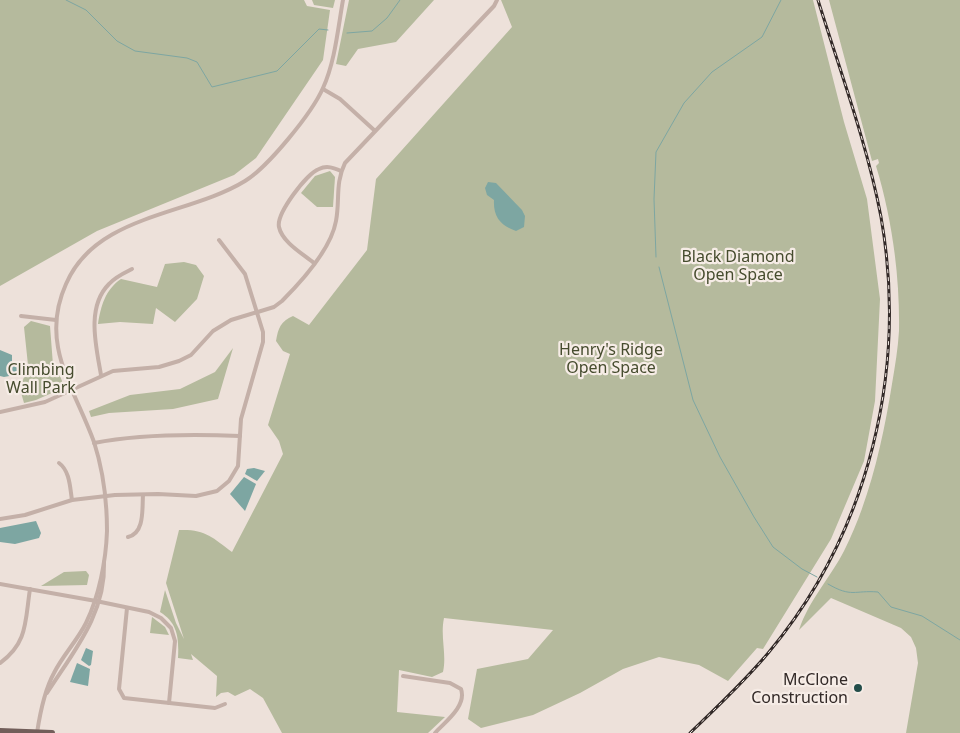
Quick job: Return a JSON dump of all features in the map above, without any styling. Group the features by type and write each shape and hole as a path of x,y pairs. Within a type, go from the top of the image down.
{"main road":[{"path":"0,730 52,733"}],"street":[{"path":"37,732 54,673 85,626 98,601 107,534 105,496 94,443 57,349 56,320 66,283 77,264 97,244 124,229 236,186 260,170 280,149 323,89 333,54 343,0"},
{"path":"0,412 34,405 101,375 122,369 159,367 179,361 191,355 222,325 282,301 325,251 337,218 337,194 341,171 349,158 494,6 497,0"},
{"path":"323,89 340,98 374,130"},
{"path":"314,263 282,235 279,227 280,215 316,170 328,167 341,171"},
{"path":"0,519 25,515 72,500 105,496 143,494 202,496 217,491 229,481 240,458 240,436 244,404 262,342 258,312 246,274 219,240"},
{"path":"101,375 94,323 96,311 102,293 109,283 132,269"},
{"path":"21,316 56,320"},
{"path":"94,443 192,434 240,436"},
{"path":"59,463 67,474 72,500"},
{"path":"128,538 136,534 140,527 143,494"},
{"path":"0,584 98,601 156,615 171,628 175,646 170,703"},
{"path":"0,663 13,653 19,644 30,589"},
{"path":"127,608 119,689 121,695 131,700 215,708 225,704"},
{"path":"403,676 456,685 463,694 457,710 435,733"}],"green space":[{"path":"0,0 304,0 307,6 330,10 323,60 256,158 234,175 97,231 0,286"},
{"path":"312,0 335,0 333,8 314,5"},
{"path":"349,0 434,0 396,42 358,49 346,66 336,64"},
{"name":"Henry's Ridge Open Space","path":"501,0 813,0 844,122 867,199 880,299 875,401 864,461 831,539 763,649 757,648 728,681 699,665 659,657 623,669 580,693 533,715 481,728 468,719 477,669 528,659 553,630 444,618 443,672 432,677 399,670 397,712 445,717 428,733 282,733 263,698 250,689 235,696 228,692 221,693 216,697 217,676 191,654 193,660 178,658 178,644 174,626 160,612 165,590 176,623 184,639 166,583 179,530 195,531 208,535 232,552 283,454 279,441 268,425 290,354 283,351 276,341 279,329 286,320 293,316 309,325 367,250 376,179 512,27"},
{"path":"829,0 960,0 960,733 906,733 918,663 916,648 911,637 901,628 831,598 799,630 808,609 844,551 861,511 874,469 884,426 899,331 894,248 882,186 876,166 879,163 878,159 872,161"},
{"path":"330,171 335,177 333,207 317,207 301,193 315,176"},
{"path":"184,262 196,265 204,276 197,299 175,322 156,308 153,324 120,322 98,324 107,293 121,279 157,287 165,264"},
{"name":"Climbing Wall Park","path":"31,321 50,326 53,365 56,366 62,381 61,389 24,403 18,382 23,380 28,365 24,327"},
{"path":"233,348 218,399 173,409 109,413 91,417 89,411 130,395 180,389 215,372"},
{"path":"86,571 89,575 87,585 41,586 64,572"},
{"path":"152,617 165,627 169,635 150,633"}],"water":[{"path":"488,182 496,183 522,210 525,216 524,227 516,231 499,220 495,211 494,200 487,195 485,188"},
{"path":"0,350 12,355 12,361 17,363 20,374 0,376"},
{"path":"254,468 265,471 257,481 245,474 247,469"},
{"path":"244,477 256,484 245,511 230,494"},
{"path":"36,521 41,533 39,538 15,544 0,542 0,528"},
{"path":"86,648 93,651 91,665 89,666 81,660"},
{"path":"77,663 90,669 88,686 70,682"}],"waterway":[{"path":"66,0 86,10 117,41 135,51 187,58 197,62 212,87 277,71 319,29 328,30"},
{"path":"347,33 372,31 387,18 400,0"},
{"path":"656,257 654,199 656,152 684,103 712,72 762,37 781,0"},
{"path":"659,267 693,400 720,457 773,547 802,569 817,577"},
{"path":"828,584 848,592 878,592 891,607 922,616 960,640"}],"railway":[{"path":"690,733 760,663 804,605 832,555 856,502 873,447 884,390 889,333 888,275 881,217 861,135 818,0"}],"place":[{"name":"McClone Construction","path":"858,688"}],"park label":[{"name":"Black Diamond Open Space","path":"738,265"}]}
